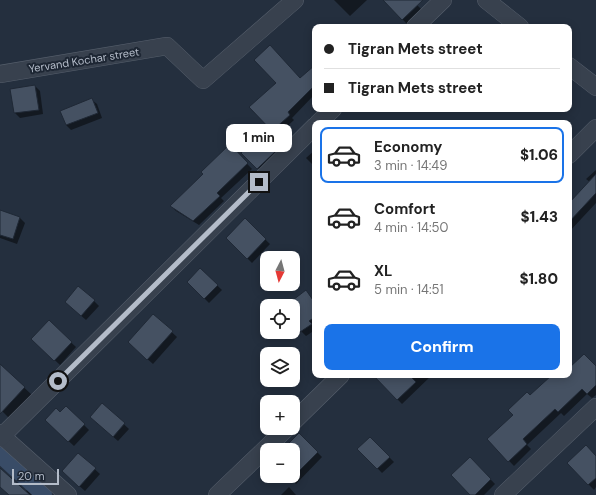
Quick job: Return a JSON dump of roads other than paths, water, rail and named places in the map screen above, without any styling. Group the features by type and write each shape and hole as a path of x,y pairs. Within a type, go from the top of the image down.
{"street":[{"name":"Yervand Kochar street","path":"0,74 167,46 203,80 295,0"},
{"path":"418,24 443,0"},
{"path":"486,0 516,24"},
{"path":"572,68 596,88"},
{"path":"321,120 329,112"},
{"path":"572,152 596,128"},
{"path":"68,495 1,436 312,129"},
{"path":"300,415 338,378"},
{"path":"503,495 596,407"},
{"path":"217,495 279,435"}],"waterway":[{"path":"0,455 44,495"}]}
